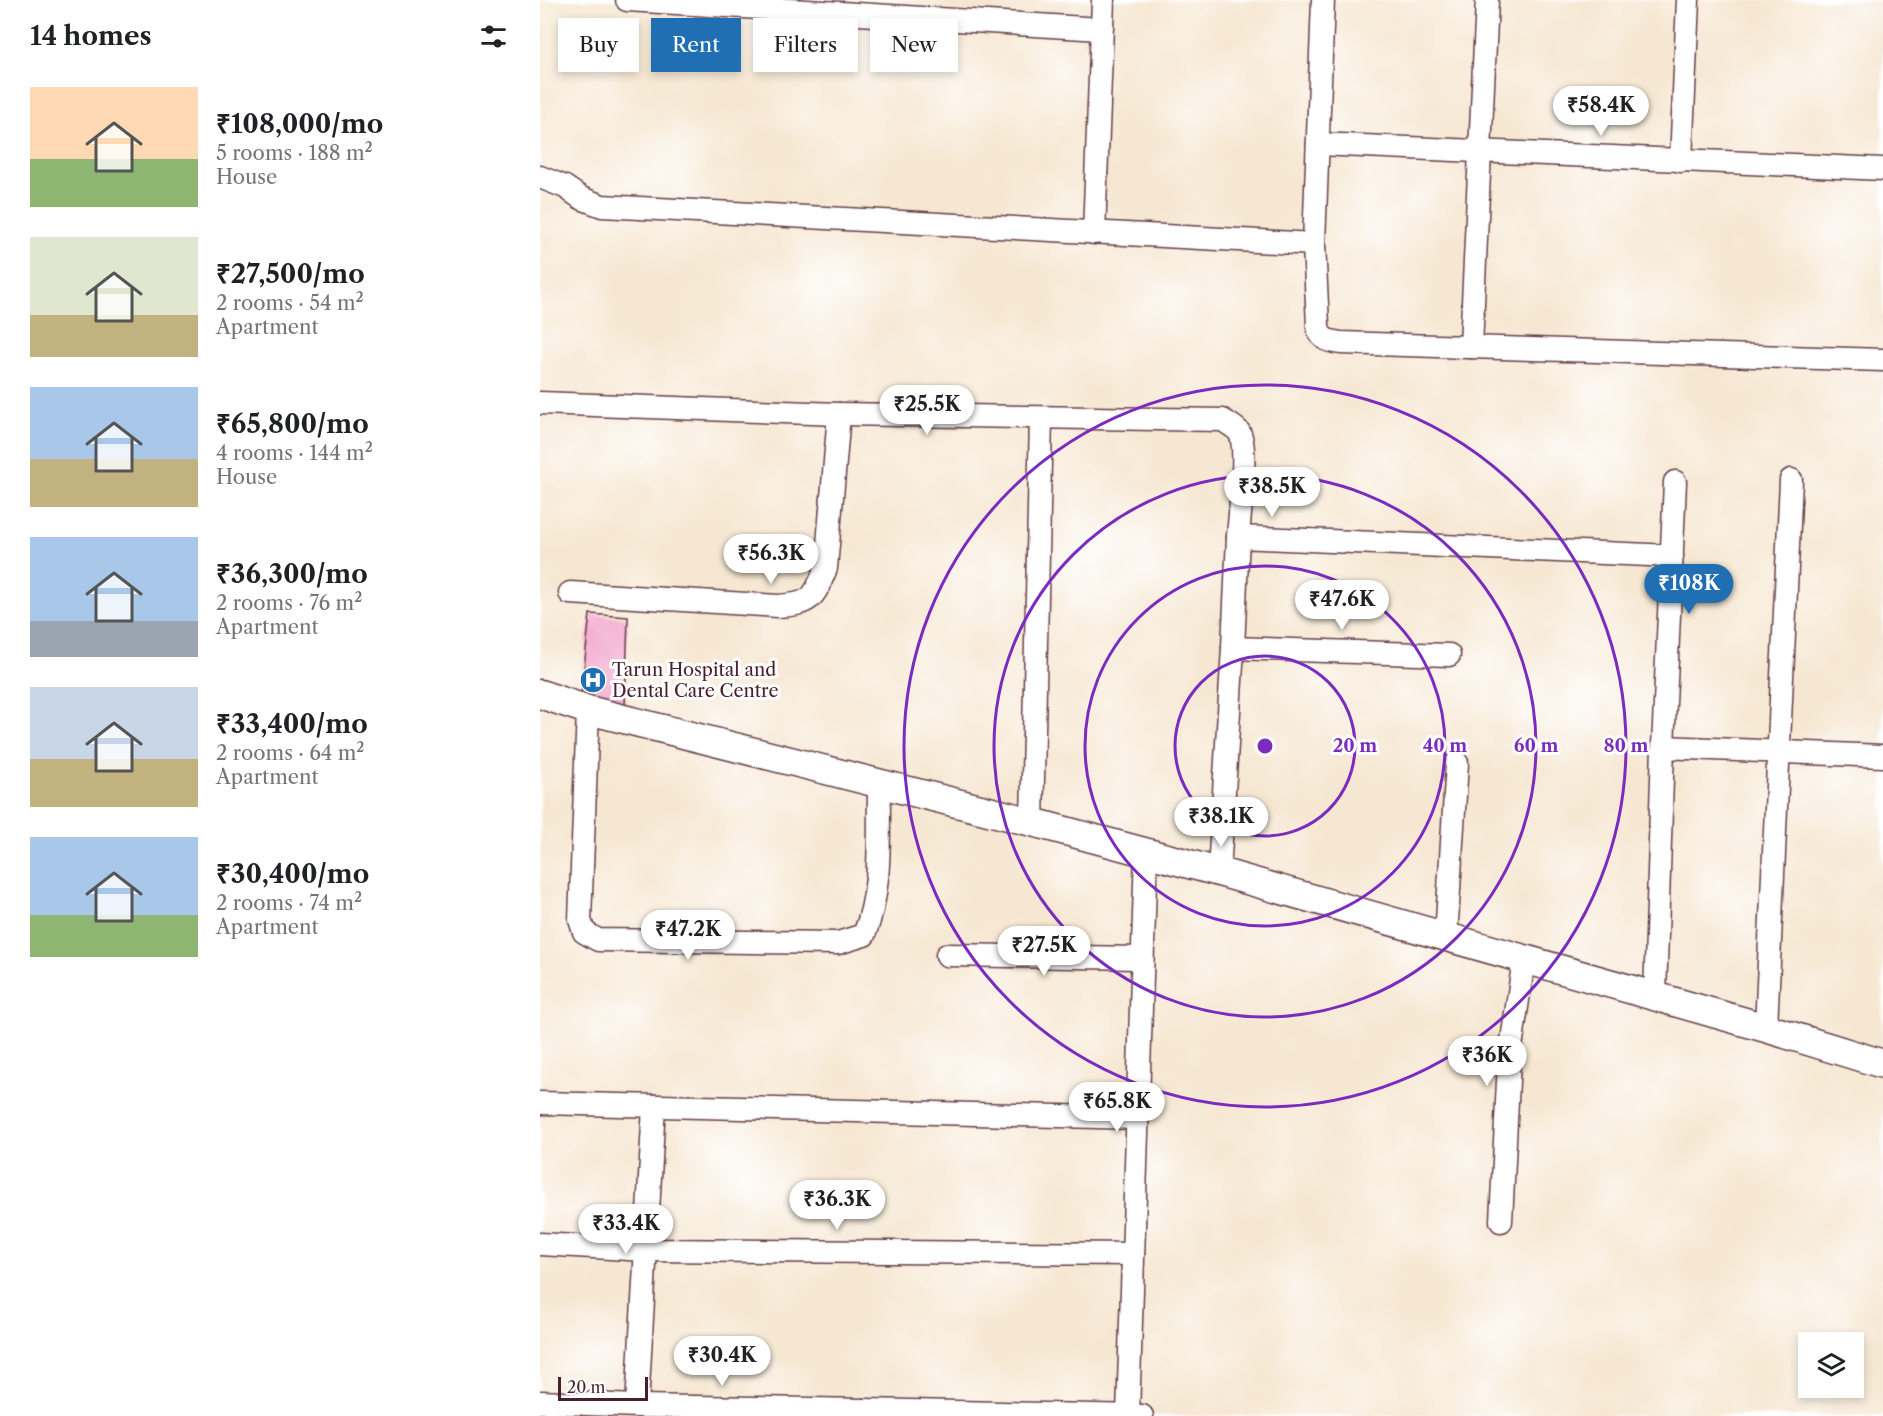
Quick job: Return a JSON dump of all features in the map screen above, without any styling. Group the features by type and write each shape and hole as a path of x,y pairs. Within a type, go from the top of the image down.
{"street":[{"path":"627,0 1101,29"},
{"path":"1094,233 1102,0"},
{"path":"1323,0 1314,244 1318,332 1324,339 1341,343 1883,360"},
{"path":"1471,347 1487,0"},
{"path":"1682,160 1688,0"},
{"path":"1318,144 1883,169"},
{"path":"540,177 602,206 1314,244"},
{"path":"540,403 839,414 1223,420 1238,430 1243,441 1243,466 1218,872"},
{"path":"570,593 778,606 795,605 808,600 817,591 826,568 839,414"},
{"path":"1032,822 1041,418"},
{"path":"1766,1028 1791,480"},
{"path":"1655,996 1662,747 1675,482"},
{"path":"1238,537 1672,556"},
{"path":"1233,648 1449,655"},
{"path":"540,694 588,710 1146,852 1655,996 1883,1064"},
{"path":"588,710 580,920 584,932 598,940 838,943 864,935 877,893 879,784"},
{"path":"1662,747 1883,756"},
{"path":"1446,937 1457,763"},
{"path":"1128,1415 1146,852"},
{"path":"946,955 1142,958"},
{"path":"1501,1221 1509,1061 1524,959"},
{"path":"540,1103 1137,1118"},
{"path":"637,1406 654,1106"},
{"path":"540,1244 646,1250 1133,1254"},
{"path":"540,1402 863,1413 1142,1416"}],"building":[{"path":"590,614 628,617 625,705 581,696"}],"place":[{"name":"Tarun Hospital and Dental Care Centre","path":"593,680"}]}
